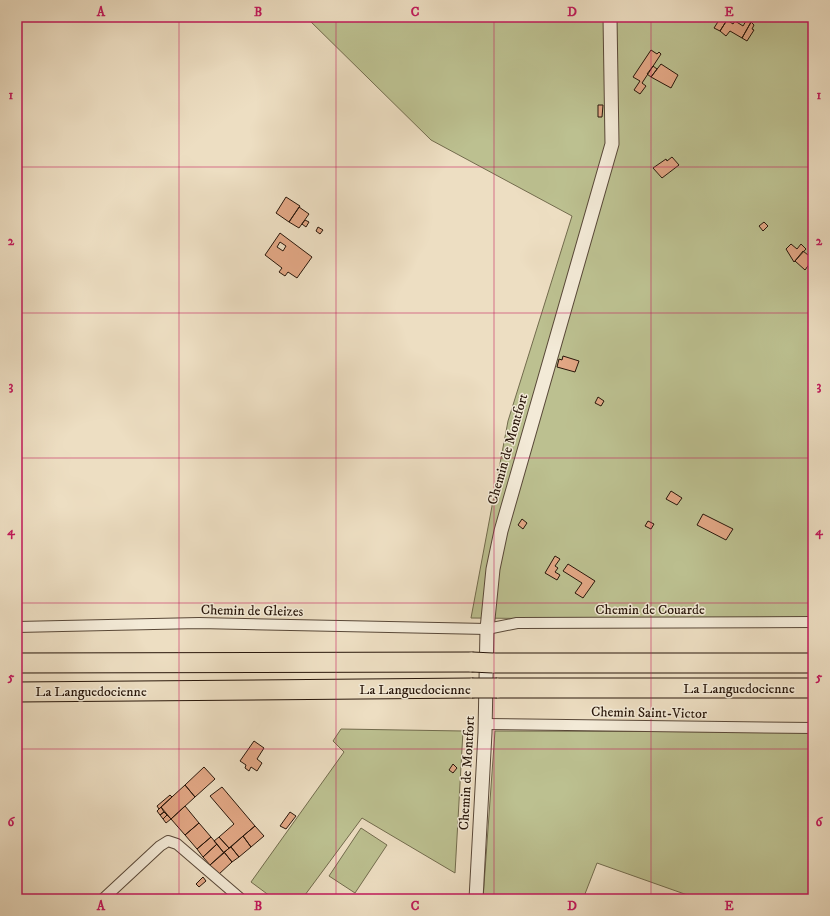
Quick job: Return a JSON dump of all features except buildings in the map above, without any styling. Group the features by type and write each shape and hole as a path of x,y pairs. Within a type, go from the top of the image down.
{"highway":[{"name":"La Languedocienne","path":"17,663 813,663"},
{"name":"La Languedocienne","path":"17,692 472,688 813,688"}],"street":[{"name":"Chemin de Montfort","path":"476,899 485,724 487,629 493,569 501,531 612,144 610,17"},
{"name":"Chemin de Couarde","path":"487,629 517,623 813,622"},
{"name":"Chemin de Gleizes","path":"17,627 199,623 487,629"},
{"name":"Chemin Saint-Victor","path":"485,724 813,728"},
{"path":"103,899 160,846 168,841 177,844 241,899"}],"green space":[{"path":"306,17 813,17 813,621 471,618 508,421 572,216 431,140"},
{"path":"341,729 463,731 455,873 362,818 302,899 274,899 251,882 344,752 333,741"},
{"path":"495,731 813,732 813,899 693,899 693,897 597,863 583,899 483,899"},
{"path":"361,828 387,845 355,893 329,876"}]}
